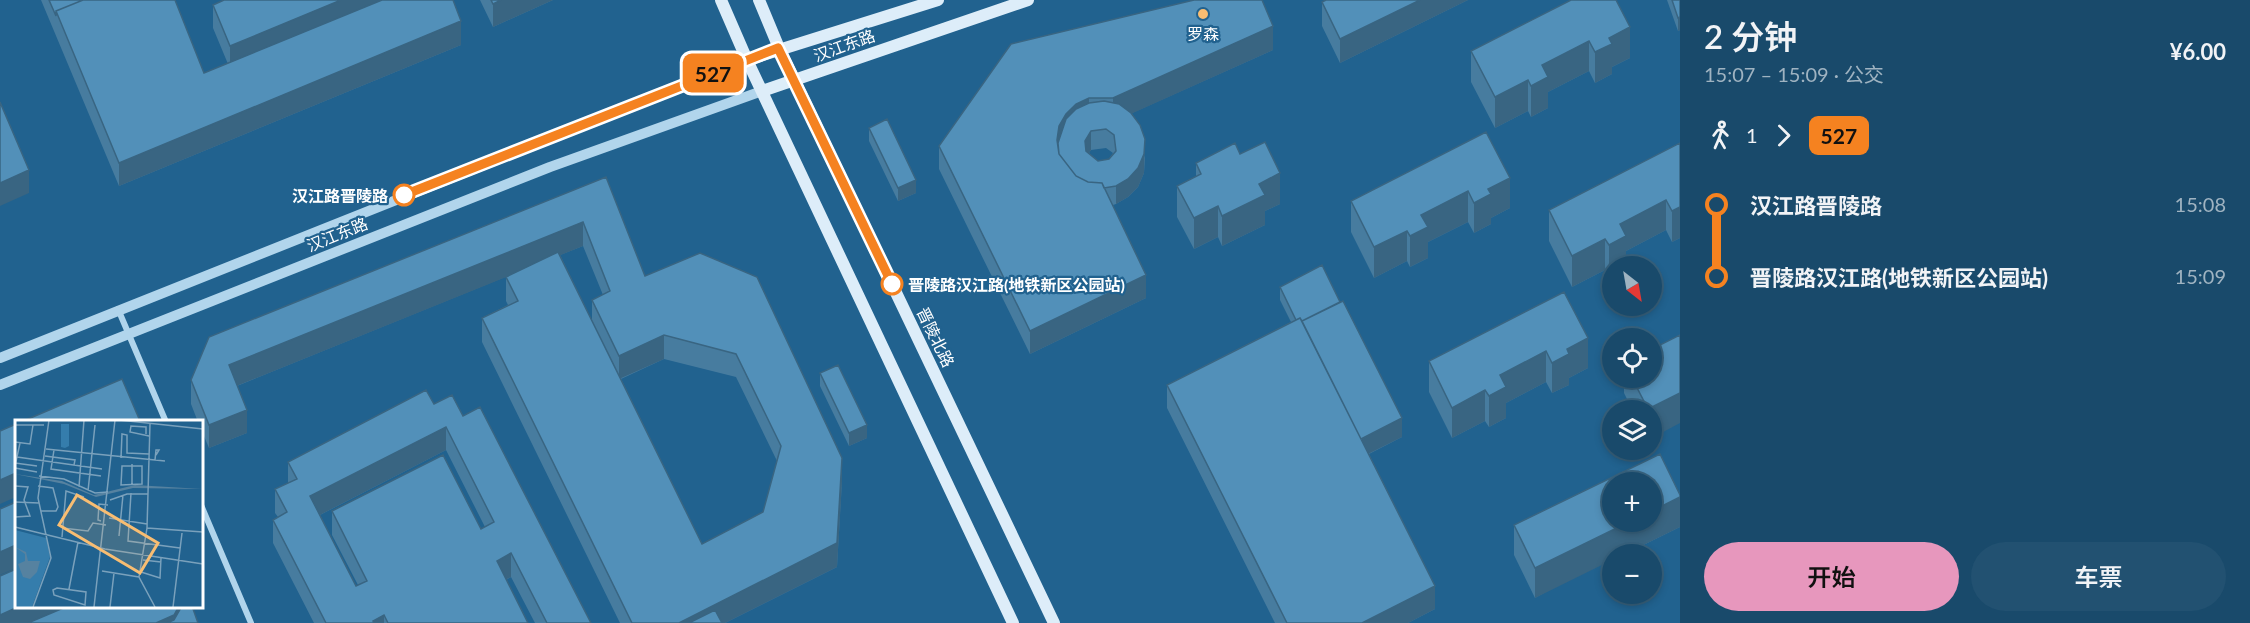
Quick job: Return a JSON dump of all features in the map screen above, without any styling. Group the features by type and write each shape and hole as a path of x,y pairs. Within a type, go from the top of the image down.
{"main road":[{"path":"721,0 762,92 1014,623"},
{"name":"晋陵北路","path":"759,0 778,48 1054,623"},
{"name":"汉江东路","path":"747,60 778,48 938,0"},
{"name":"汉江东路","path":"762,92 1028,0"}],"street":[{"name":"汉江东路","path":"0,358 747,60"},
{"name":"汉江东路","path":"0,385 550,167 762,92"},
{"path":"118,309 165,420"},
{"path":"202,507 251,623"}],"building":[{"path":"49,0 83,0 56,11 56,16"},
{"path":"83,0 175,0 204,73 382,0 453,0 461,21 119,163 56,11"},
{"path":"224,0 341,0 230,46 213,5"},
{"path":"1194,0 1262,0 1273,26 1113,98 1089,98 1076,104 1066,114 1059,126 1057,140 1059,154 1076,176 1088,182 1102,183 1146,275 1030,331 939,146 1011,44"},
{"path":"1326,0 1420,0 1340,39 1322,2"},
{"path":"1571,0 1616,0 1630,27 1609,38 1612,44 1595,52 1589,41 1542,65 1548,77 1531,86 1528,80 1495,97 1471,51"},
{"path":"1672,0 1680,0 1680,17 1678,18"},
{"path":"1104,101 1119,104 1131,113 1140,125 1145,139 1144,154 1138,168 1128,179 1116,186 1104,188 1102,183 1088,182 1076,176 1059,154 1058,143 1066,119 1076,109 1089,103","holes":["1106,129 1114,135 1116,151 1109,159 1098,161 1086,151 1085,141 1091,131"]},
{"path":"0,102 29,170 0,183"},
{"path":"887,119 916,180 898,188 869,128"},
{"path":"1486,132 1510,178 1488,189 1491,194 1474,203 1468,191 1421,215 1428,227 1410,236 1407,231 1374,247 1351,201"},
{"path":"1265,142 1280,173 1259,184 1265,195 1222,216 1218,206 1194,218 1177,186 1201,174 1196,163 1235,143 1240,154"},
{"path":"1680,143 1680,207 1672,211 1666,200 1620,224 1626,236 1609,245 1605,239 1572,256 1549,210"},
{"path":"606,177 645,276 700,253 757,277 842,458 837,543 679,623 632,623 482,318 518,301 506,277 558,252 702,544 763,512 781,446 736,354 664,335 619,356 592,300 610,291 583,222 229,365 247,410 209,425 191,380 209,337"},
{"path":"1322,265 1340,302 1302,321 1300,318 1296,320 1280,287"},
{"path":"1564,292 1588,338 1567,349 1569,354 1552,363 1546,351 1500,375 1506,387 1489,396 1485,390 1452,408 1429,361"},
{"path":"1343,301 1402,418 1361,439 1302,321"},
{"path":"1300,318 1435,586 1362,623 1287,623 1167,385"},
{"path":"1680,335 1680,393 1662,402 1662,400 1643,400 1637,388 1662,388 1662,344"},
{"path":"838,365 867,425 849,433 820,373"},
{"path":"122,379 140,420 26,420"},
{"path":"426,390 434,404 452,395 463,416 480,407 591,623 547,623 511,553 497,561 528,623 388,623 384,615 373,621 374,623 326,623 273,520 287,512 275,489 297,479 288,462","holes":["446,427 494,522 481,529 443,455 332,511 367,581 356,586 310,496"]},
{"path":"15,424 15,473 0,480 0,431"},
{"path":"1662,458 1680,497 1662,506 1662,472 1623,472 1648,460 1662,460"},
{"path":"1602,482 1602,532 1609,532 1535,568 1514,525"},
{"path":"15,502 15,545 0,552 0,509"},
{"path":"15,569 16,608 0,615 0,576"},
{"path":"63,608 178,608 174,615 156,623 28,623"},
{"path":"181,608 193,608 198,623 167,623 174,620"},
{"path":"715,610 722,623 689,623"}],"bus line":[{"name":"527","path":"404,195 778,48 892,284"}],"place":[{"name":"罗森","path":"1203,14"},
{"name":"汉江路晋陵路","path":"404,195"},
{"name":"晋陵路汉江路(地铁新区公园站)","path":"892,284"}]}
